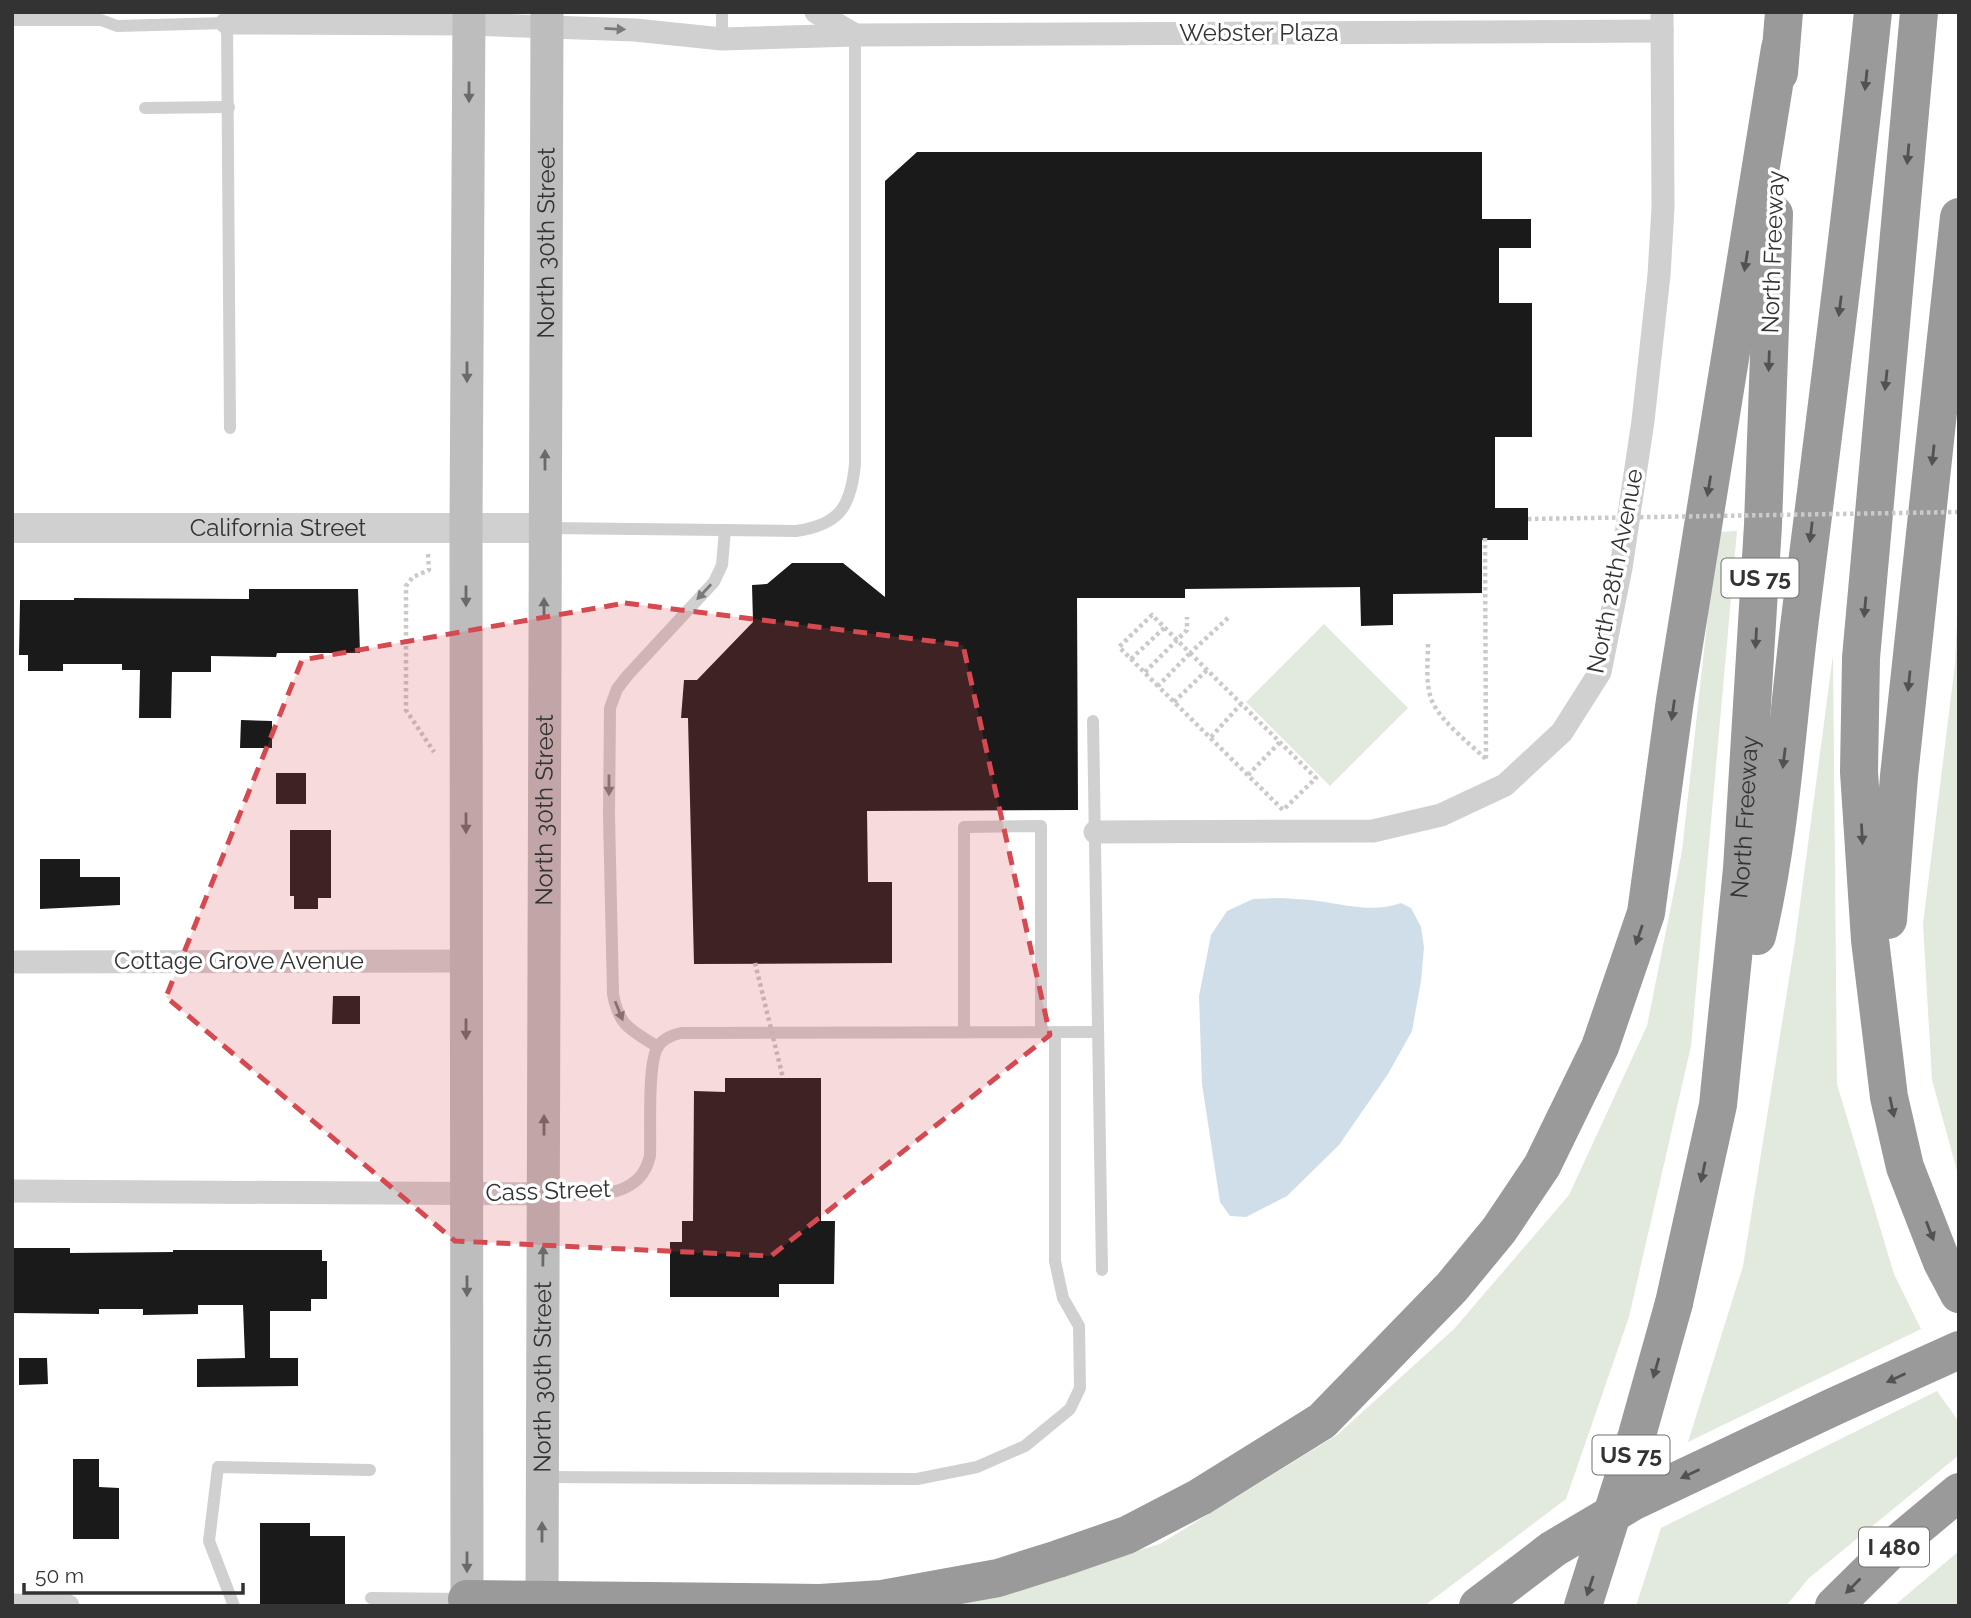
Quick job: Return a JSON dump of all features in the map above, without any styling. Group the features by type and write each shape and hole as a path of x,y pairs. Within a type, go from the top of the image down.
{"highway":[{"path":"1718,1105 1765,904 1855,188 1873,12"},
{"path":"1919,12 1861,658 1859,772 1864,877 1889,1097 1905,1167 1942,1262 1959,1294"},
{"path":"467,1603 820,1603 882,1599 998,1578 1127,1535 1200,1497 1322,1421 1452,1287 1499,1230 1542,1167 1600,1047 1646,913 1675,700 1782,30"},
{"name":"North Freeway","path":"1583,1606 1637,1435 1674,1303 1718,1105 1742,869 1763,525 1782,30"},
{"path":"1884,1045 1889,897 1897,803 1959,217"},
{"path":"1478,1606 1553,1549 1634,1501 1959,1350"},
{"name":"I 480","path":"1834,1606 1897,1544 1959,1492"}],"main road":[{"path":"467,1603 466,527 469,18"},
{"name":"North 30th Street","path":"542,1603 547,19"}],"street":[{"path":"816,12 855,35"},
{"name":"Webster Plaza","path":"227,18 547,19 722,39 1662,22"},
{"name":"North 28th Avenue","path":"1095,832 1373,831 1441,815 1505,785 1562,732 1600,672 1621,568 1641,434 1657,300 1663,180 1662,22"},
{"name":"California Street","path":"12,528 544,528"},
{"name":"Cottage Grove Avenue","path":"12,961 466,961"},
{"name":"Cass Street","path":"12,1191 544,1194"},
{"path":"12,1605 68,1606"}],"lane":[{"path":"722,12 722,39"},
{"path":"12,20 105,16 117,26 227,18 230,428"},
{"path":"544,528 796,531 811,529 837,515 850,497 855,464 855,35"},
{"path":"145,108 229,107"},
{"path":"725,530 722,565 714,582 627,676 617,689 610,708 609,816 613,994 616,1010 625,1025 658,1047 667,1036 681,1032 1098,1032"},
{"path":"1093,721 1102,1270"},
{"path":"542,1477 917,1479 977,1467 1025,1446 1070,1409 1080,1388 1079,1326 1063,1298 1055,1261 1041,826 964,827 964,1032"},
{"name":"Cass Street","path":"544,1194 618,1191 632,1186 647,1170 650,1156 653,1063 658,1047"},
{"path":"234,1606 209,1541 218,1467 370,1470"},
{"path":"371,1598 467,1603"}],"path":[{"path":"1528,519 1959,512"},
{"path":"1485,538 1486,759"},
{"path":"1152,615 1177,640 1316,778 1283,810 1119,647 1152,615"},
{"path":"1145,672 1187,630 1187,617"},
{"path":"1158,686 1228,618"},
{"path":"1131,659 1164,628"},
{"path":"1428,644 1428,681 1432,702 1443,717 1486,759 1505,785"},
{"path":"1174,702 1207,670"},
{"path":"1210,737 1241,704"},
{"path":"1248,775 1280,742"},
{"path":"755,963 783,1078"}],"highlighted area":[{"path":"625,603 963,645 1050,1035 771,1256 455,1241 166,997 302,660"}],"shaded area":[{"path":"1737,531 1691,1046 1629,1317 1566,1499 1424,1606 946,1606 1160,1544 1337,1435 1454,1329 1569,1195 1647,1026 1682,851 1717,532"},
{"path":"1959,574 1959,1178 1932,1080 1923,924 1955,664"},
{"path":"1324,624 1408,708 1330,786 1246,702"},
{"path":"1833,655 1837,1084 1894,1274 1921,1329 1688,1442 1743,1266 1795,942"},
{"path":"1279,898 1370,908 1401,903 1411,908 1421,927 1424,947 1421,981 1412,1031 1388,1074 1339,1145 1287,1196 1246,1217 1230,1216 1220,1202 1202,1084 1199,996 1211,935 1227,911 1253,899"},
{"path":"1937,1391 1959,1422 1959,1455 1809,1578 1786,1606 1636,1606 1661,1528"},
{"path":"1959,1551 1959,1606 1894,1606"}],"building":[{"path":"917,152 1482,152 1482,219 1531,219 1531,248 1499,248 1499,303 1532,303 1532,437 1495,437 1495,508 1528,508 1528,540 1482,540 1482,593 1393,594 1393,625 1361,626 1360,587 1185,589 1185,598 1077,598 1078,810 867,811 868,882 892,882 892,963 694,964 688,718 681,718 684,680 697,680 753,622 752,585 767,584 792,563 843,563 885,597 885,181"},
{"path":"249,589 358,589 360,653 277,653 276,657 211,656 211,672 172,672 171,718 139,718 140,670 122,670 122,664 63,664 63,671 28,671 28,655 19,655 20,600 249,599"},
{"path":"241,720 272,721 272,748 240,748"},
{"path":"276,773 306,773 306,804 276,804"},
{"path":"290,830 331,830 331,898 318,898 318,909 294,909 294,896 290,896"},
{"path":"40,859 80,859 80,877 120,877 120,905 40,909"},
{"path":"333,996 360,996 360,1024 332,1024"},
{"path":"725,1078 821,1078 821,1221 835,1221 834,1284 779,1284 779,1297 670,1297 670,1242 682,1242 682,1221 693,1221 694,1091 725,1092"},
{"path":"12,1248 70,1248 70,1253 322,1250 322,1261 327,1261 327,1299 311,1299 311,1311 270,1311 270,1358 298,1358 298,1386 197,1387 197,1359 245,1358 243,1305 198,1305 198,1314 143,1315 143,1309 99,1309 99,1314 12,1313"},
{"path":"19,1358 47,1358 48,1384 19,1385"},
{"path":"73,1459 99,1459 99,1487 119,1488 119,1539 73,1539"},
{"path":"260,1523 310,1523 310,1536 345,1536 345,1606 260,1606"}]}
